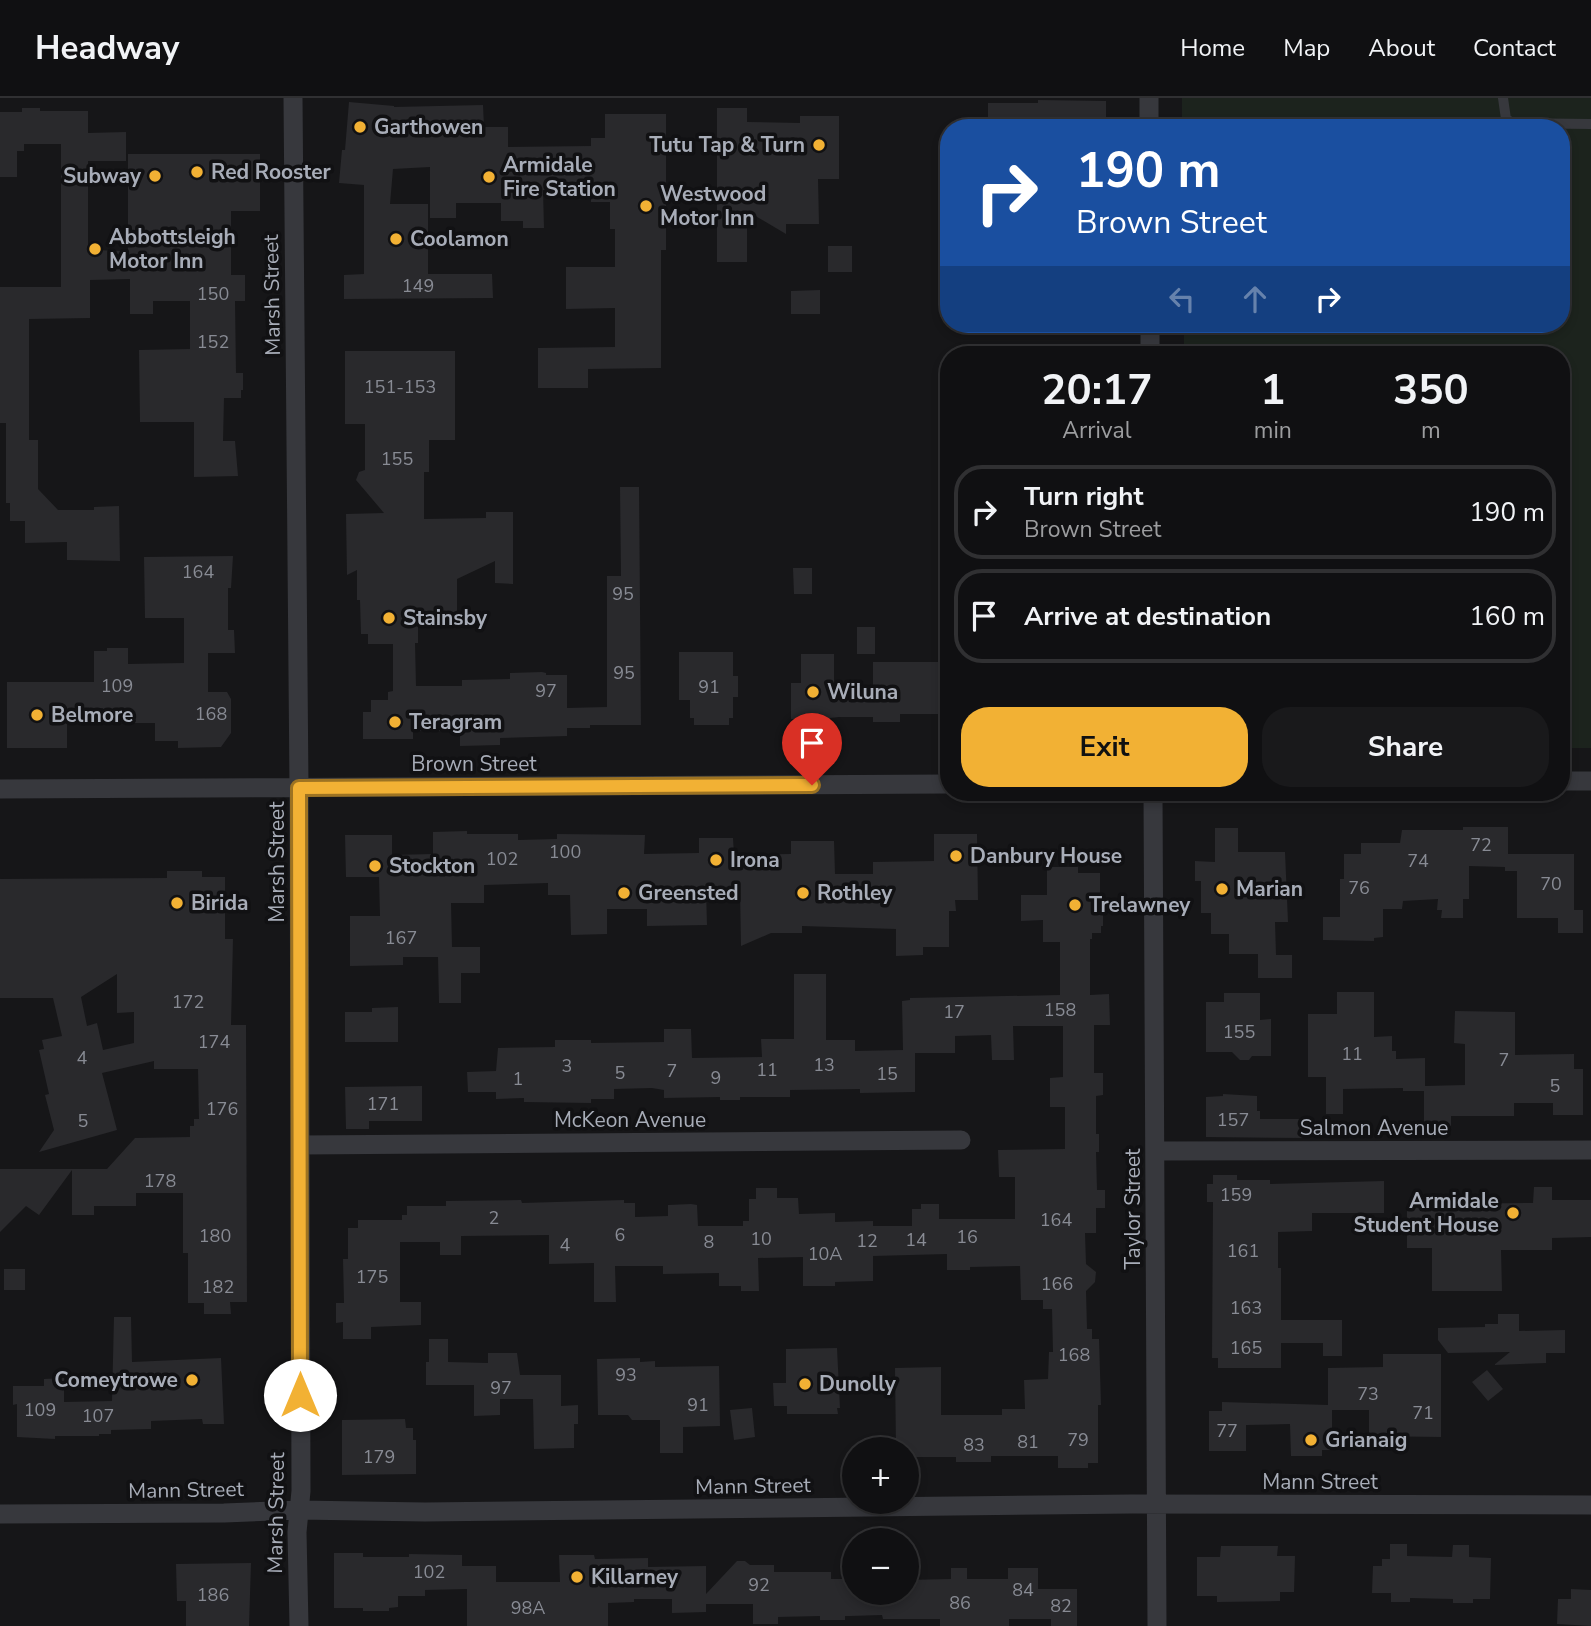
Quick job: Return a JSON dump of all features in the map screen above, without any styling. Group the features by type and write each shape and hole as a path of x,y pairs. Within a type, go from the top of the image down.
{"street":[{"name":"Marsh Street","path":"293,98 301,1145 297,1532 299,1626"},
{"path":"1149,98 1149,119"},
{"path":"1570,781 1591,780"},
{"name":"Brown Street","path":"0,789 940,784"},
{"name":"Taylor Street","path":"1153,801 1157,1626"},
{"name":"McKeon Avenue","path":"301,1145 961,1140"},
{"name":"Salmon Avenue","path":"1156,1151 1591,1150"},
{"name":"Mann Street","path":"0,1514 1156,1505 1591,1505"}],"lane":[{"path":"1503,98 1506,119"},
{"path":"1570,124 1591,124"}],"shaded area":[{"path":"1182,98 1591,98 1591,748 1570,748 1570,346 1184,346 1184,333 1570,333 1570,119 1182,119"}],"building":[{"path":"1038,100 1106,101 1106,119 988,119 988,103 1038,103"},
{"path":"349,102 394,107 483,105 484,127 508,127 508,147 591,146 591,138 605,138 605,114 666,114 666,250 661,250 661,368 588,369 588,388 538,388 538,348 615,347 615,308 566,309 566,267 615,267 615,229 610,229 610,202 591,202 591,189 543,190 544,228 523,228 523,221 501,221 501,203 456,203 456,218 430,218 430,167 393,169 390,204 428,204 428,274 492,274 493,298 344,299 344,275 364,274 364,185 339,183"},
{"path":"22,108 40,108 40,111 88,111 88,133 126,132 126,161 88,161 88,250 128,251 128,154 260,154 260,211 231,211 231,275 245,275 245,301 235,301 236,373 243,373 243,390 241,398 224,398 223,441 235,441 238,476 194,477 194,422 140,422 139,350 190,349 190,301 153,301 153,314 130,314 130,279 90,280 90,318 29,319 29,440 38,440 38,489 58,510 94,510 94,507 119,506 120,561 67,560 67,542 25,543 25,521 10,521 10,503 6,503 6,423 0,423 0,287 61,287 61,144 24,144 24,151 17,151 17,177 0,177 0,112 22,112"},
{"path":"717,108 747,108 747,122 800,123 800,116 839,116 839,179 818,179 819,224 786,224 786,234 747,211 747,262 717,262"},
{"path":"828,246 852,246 852,272 828,272"},
{"path":"820,290 820,314 791,314 791,291"},
{"path":"345,351 455,351 455,440 429,440 429,472 424,472 424,519 486,518 486,512 513,512 513,584 495,583 495,561 457,579 457,615 418,615 418,643 415,643 416,686 462,686 462,680 510,679 510,673 542,672 546,675 567,675 567,708 607,707 607,576 621,576 620,487 639,487 641,725 567,728 567,736 500,738 500,745 460,746 460,731 413,731 413,739 363,739 363,712 371,712 371,700 388,700 388,692 393,691 393,644 368,644 368,634 361,634 357,570 347,575 346,514 384,513 356,480 359,472 365,470 365,424 345,424"},
{"path":"233,556 231,588 228,588 228,630 234,630 235,653 208,653 208,692 227,692 231,699 231,733 221,747 178,748 178,741 155,741 155,723 103,723 103,708 67,709 67,748 7,748 7,682 94,682 94,651 107,651 107,648 128,648 128,664 184,663 184,618 145,618 144,557"},
{"path":"793,568 812,568 812,594 794,594"},
{"path":"857,627 875,627 875,654 857,654"},
{"path":"679,652 733,652 733,676 738,676 738,697 733,697 733,718 729,718 729,725 694,725 694,718 690,718 690,700 679,700"},
{"path":"801,654 834,654 834,700 868,700 868,690 873,691 873,662 940,662 940,714 900,714 900,722 873,722 873,717 839,717 830,718 830,727 801,727 801,719 791,719 791,683 801,683"},
{"path":"1463,827 1508,827 1508,854 1574,854 1574,910 1583,910 1583,933 1558,933 1558,918 1517,918 1517,871 1505,871 1505,867 1469,866 1469,899 1463,899 1463,918 1441,918 1442,910 1437,910 1438,899 1403,901 1402,909 1383,909 1383,937 1374,938 1374,941 1323,940 1323,917 1340,917 1340,879 1344,879 1344,854 1361,854 1361,843 1400,843 1402,830 1463,830"},
{"path":"1215,828 1238,828 1238,852 1285,852 1288,922 1275,922 1276,955 1292,955 1292,978 1258,978 1258,954 1229,954 1229,934 1211,934 1211,913 1201,913 1201,881 1195,881 1195,861 1215,862"},
{"path":"467,831 467,834 518,834 518,840 557,839 557,834 645,835 644,854 699,853 699,838 733,838 734,855 791,854 791,841 834,841 835,874 873,874 873,862 934,861 934,834 977,834 978,900 955,900 956,911 949,911 949,947 923,947 923,955 896,956 896,929 802,926 802,933 771,933 741,946 740,889 706,890 707,925 647,926 647,909 607,909 607,934 571,935 570,895 548,895 548,883 484,885 484,903 451,903 452,947 480,947 480,973 461,973 461,1003 439,1003 438,957 403,957 403,965 350,966 350,916 380,916 379,877 346,877 345,835 392,835 392,855 433,854 433,832"},
{"path":"1047,867 1078,867 1078,873 1100,873 1103,926 1101,933 1092,933 1090,939 1090,995 1109,994 1110,1025 1094,1025 1094,1073 1103,1073 1103,1095 1096,1096 1096,1134 1099,1134 1099,1152 1096,1152 1097,1190 1105,1190 1105,1208 1096,1208 1096,1233 1085,1233 1086,1264 1096,1272 1095,1282 1086,1291 1087,1329 1092,1329 1092,1339 1099,1339 1101,1405 1098,1405 1098,1463 1088,1463 1088,1468 1058,1468 1058,1456 991,1456 991,1462 956,1462 956,1457 919,1457 919,1437 896,1437 895,1368 941,1367 941,1415 1002,1415 1002,1409 1025,1409 1024,1380 1048,1379 1049,1352 1053,1352 1052,1309 1043,1309 1043,1300 1021,1300 1020,1266 947,1270 947,1254 873,1256 873,1281 835,1282 835,1286 803,1286 803,1257 758,1258 759,1291 741,1291 741,1286 719,1286 719,1273 663,1274 663,1266 615,1266 616,1302 594,1302 594,1263 549,1264 549,1235 461,1236 461,1255 440,1255 440,1242 400,1242 400,1302 421,1302 421,1325 371,1327 371,1339 343,1339 343,1322 336,1323 336,1303 344,1303 343,1259 348,1259 348,1228 358,1228 358,1220 402,1220 402,1215 407,1215 407,1206 446,1206 446,1201 521,1200 522,1203 624,1200 624,1203 635,1203 635,1217 668,1216 668,1205 691,1204 697,1205 698,1226 743,1226 743,1221 749,1221 749,1199 756,1199 756,1188 777,1188 777,1198 798,1198 799,1214 835,1213 835,1222 873,1221 873,1226 912,1226 912,1209 921,1209 921,1204 939,1204 939,1219 1015,1219 1015,1177 999,1177 998,1150 1065,1149 1065,1107 1050,1107 1050,1078 1063,1077 1063,1026 1013,1026 1014,1060 992,1060 991,1035 955,1036 955,1053 915,1053 915,1092 860,1093 860,1089 790,1090 790,1097 740,1097 740,1100 720,1100 720,1097 664,1098 664,1090 652,1088 614,1089 614,1099 591,1099 591,1103 524,1102 524,1098 496,1099 496,1092 468,1092 467,1072 496,1071 498,1048 555,1047 555,1040 591,1040 591,1043 664,1042 664,1029 691,1029 692,1058 762,1057 761,1039 794,1039 794,974 826,974 826,1040 855,1040 855,1051 903,1050 902,1001 910,998 1060,995 1060,942 1043,942 1043,920 1021,921 1021,895 1047,895"},
{"path":"167,871 202,871 202,877 225,877 225,939 233,939 231,1025 246,1025 247,1302 230,1302 231,1314 204,1314 204,1303 188,1303 188,1253 183,1253 183,1193 136,1193 136,1206 94,1206 94,1215 72,1215 72,1170 39,1215 26,1206 0,1232 0,1169 107,1169 135,1138 190,1137 190,1126 194,1126 194,1119 199,1119 198,1069 154,1069 154,1061 102,1073 117,1130 39,1152 54,1130 45,1095 49,1094 39,1050 44,1049 42,1040 62,1036 53,998 0,998 0,879 167,878","holes":["117,974 117,1013 134,1012 134,1043 103,1050 97,1023 87,1026 81,997"]},
{"path":"1337,992 1374,992 1374,1037 1392,1036 1392,1051 1396,1051 1396,1059 1425,1058 1425,1086 1465,1085 1465,1044 1454,1043 1455,1011 1515,1012 1515,1055 1574,1054 1574,1069 1583,1069 1583,1115 1553,1115 1553,1103 1514,1103 1514,1116 1451,1116 1451,1126 1424,1126 1424,1091 1403,1091 1403,1088 1343,1089 1343,1114 1326,1114 1326,1077 1308,1077 1308,1014 1337,1014"},
{"path":"1224,993 1260,993 1260,1020 1271,1019 1271,1056 1252,1056 1249,1060 1240,1060 1232,1052 1206,1052 1206,1002 1224,1002"},
{"path":"398,1007 398,1042 345,1042 345,1012 372,1012 372,1008"},
{"path":"422,1086 422,1121 369,1121 369,1129 346,1129 345,1087"},
{"path":"1223,1094 1257,1096 1260,1119 1307,1119 1308,1138 1206,1137 1206,1097"},
{"path":"1213,1175 1237,1175 1237,1180 1270,1180 1270,1184 1384,1181 1384,1213 1312,1213 1312,1231 1278,1232 1281,1320 1342,1320 1342,1356 1323,1356 1323,1343 1281,1343 1281,1368 1218,1368 1218,1358 1212,1358 1213,1202 1207,1202 1207,1184 1213,1184"},
{"path":"1534,1187 1552,1187 1552,1200 1591,1200 1591,1237 1552,1238 1552,1250 1501,1250 1502,1291 1432,1291 1432,1248 1407,1248 1407,1205 1420,1205 1420,1196 1443,1196 1443,1204 1533,1203"},
{"path":"4,1269 25,1269 25,1290 4,1290"},
{"path":"1498,1314 1519,1314 1519,1331 1565,1330 1565,1353 1546,1353 1546,1363 1494,1365 1510,1352 1448,1353 1438,1340 1438,1328 1485,1327 1485,1324 1498,1324"},
{"path":"114,1317 131,1317 132,1362 221,1358 224,1424 203,1424 202,1419 151,1421 151,1429 111,1430 111,1434 99,1436 55,1436 55,1439 17,1437 17,1404 13,1405 13,1386 44,1386 44,1379 64,1378 64,1402 112,1401"},
{"path":"429,1339 448,1339 448,1362 488,1363 488,1353 517,1353 520,1375 561,1375 561,1406 578,1405 578,1424 574,1424 574,1448 534,1449 533,1399 500,1399 500,1415 474,1416 474,1385 426,1385"},
{"name":"Dunolly","path":"837,1348 838,1414 787,1414 787,1406 774,1406 773,1383 786,1383 786,1349"},
{"path":"1383,1354 1441,1354 1441,1437 1369,1436 1369,1410 1332,1410 1332,1450 1322,1450 1322,1456 1291,1456 1290,1424 1246,1425 1246,1451 1209,1451 1209,1411 1222,1411 1222,1402 1328,1405 1328,1368 1383,1367"},
{"path":"640,1358 640,1362 655,1361 655,1367 719,1366 720,1426 683,1427 683,1453 660,1453 660,1420 632,1420 628,1415 598,1415 597,1359"},
{"path":"1487,1370 1503,1389 1488,1401 1472,1382"},
{"path":"752,1408 755,1437 734,1440 730,1410"},
{"path":"405,1419 406,1428 413,1428 413,1440 416,1440 416,1474 342,1475 342,1420"},
{"path":"1390,1544 1407,1544 1407,1556 1452,1557 1453,1545 1469,1545 1469,1557 1491,1558 1490,1599 1473,1599 1473,1603 1453,1603 1453,1599 1410,1598 1410,1602 1391,1602 1391,1593 1372,1593 1373,1566 1382,1566 1382,1559 1390,1559"},
{"path":"1221,1546 1278,1546 1277,1556 1295,1556 1294,1592 1280,1592 1280,1601 1217,1602 1217,1596 1197,1596 1197,1557 1220,1557"},
{"path":"334,1553 363,1553 363,1557 462,1555 462,1566 496,1566 496,1582 560,1582 559,1555 594,1555 595,1559 648,1558 648,1567 706,1566 706,1594 737,1561 745,1561 750,1565 774,1565 774,1572 831,1572 831,1579 842,1579 842,1605 919,1605 919,1580 951,1579 951,1568 967,1568 967,1579 1008,1579 1008,1568 1038,1568 1038,1589 1077,1589 1077,1626 1051,1626 1051,1619 1009,1619 1009,1626 940,1626 940,1619 883,1619 882,1615 845,1616 845,1620 820,1620 820,1616 778,1617 778,1624 753,1624 753,1604 706,1604 706,1612 672,1613 672,1599 634,1599 634,1602 608,1603 608,1626 467,1626 467,1589 425,1590 425,1596 398,1596 398,1607 389,1608 389,1611 334,1608"},
{"path":"251,1563 249,1626 186,1626 186,1601 177,1601 176,1564"},
{"path":"1571,1589 1591,1590 1591,1626 1557,1624 1558,1599 1571,1599"}],"place":[{"name":"Garthowen","path":"360,127"},
{"name":"Tutu Tap & Turn","path":"819,145"},
{"name":"Red Rooster","path":"197,172"},
{"name":"Subway","path":"155,176"},
{"name":"Armidale Fire Station","path":"489,177"},
{"name":"Westwood Motor Inn","path":"646,206"},
{"name":"Coolamon","path":"396,239"},
{"name":"Abbottsleigh Motor Inn","path":"95,249"},
{"name":"Stainsby","path":"389,618"},
{"name":"Wiluna","path":"813,692"},
{"name":"Belmore","path":"37,715"},
{"name":"Teragram","path":"395,722"},
{"name":"Danbury House","path":"956,856"},
{"name":"Irona","path":"716,860"},
{"name":"Stockton","path":"375,866"},
{"name":"Marian","path":"1222,889"},
{"name":"Greensted","path":"624,893"},
{"name":"Rothley","path":"803,893"},
{"name":"Birida","path":"177,903"},
{"name":"Trelawney","path":"1075,905"},
{"name":"Armidale Student House","path":"1513,1213"},
{"name":"Comeytrowe","path":"192,1380"},
{"name":"Dunolly","path":"805,1384"},
{"name":"Grianaig","path":"1311,1440"},
{"name":"Killarney","path":"577,1577"}],"route":[{"path":"300,1395 299,788 812,785"}]}
